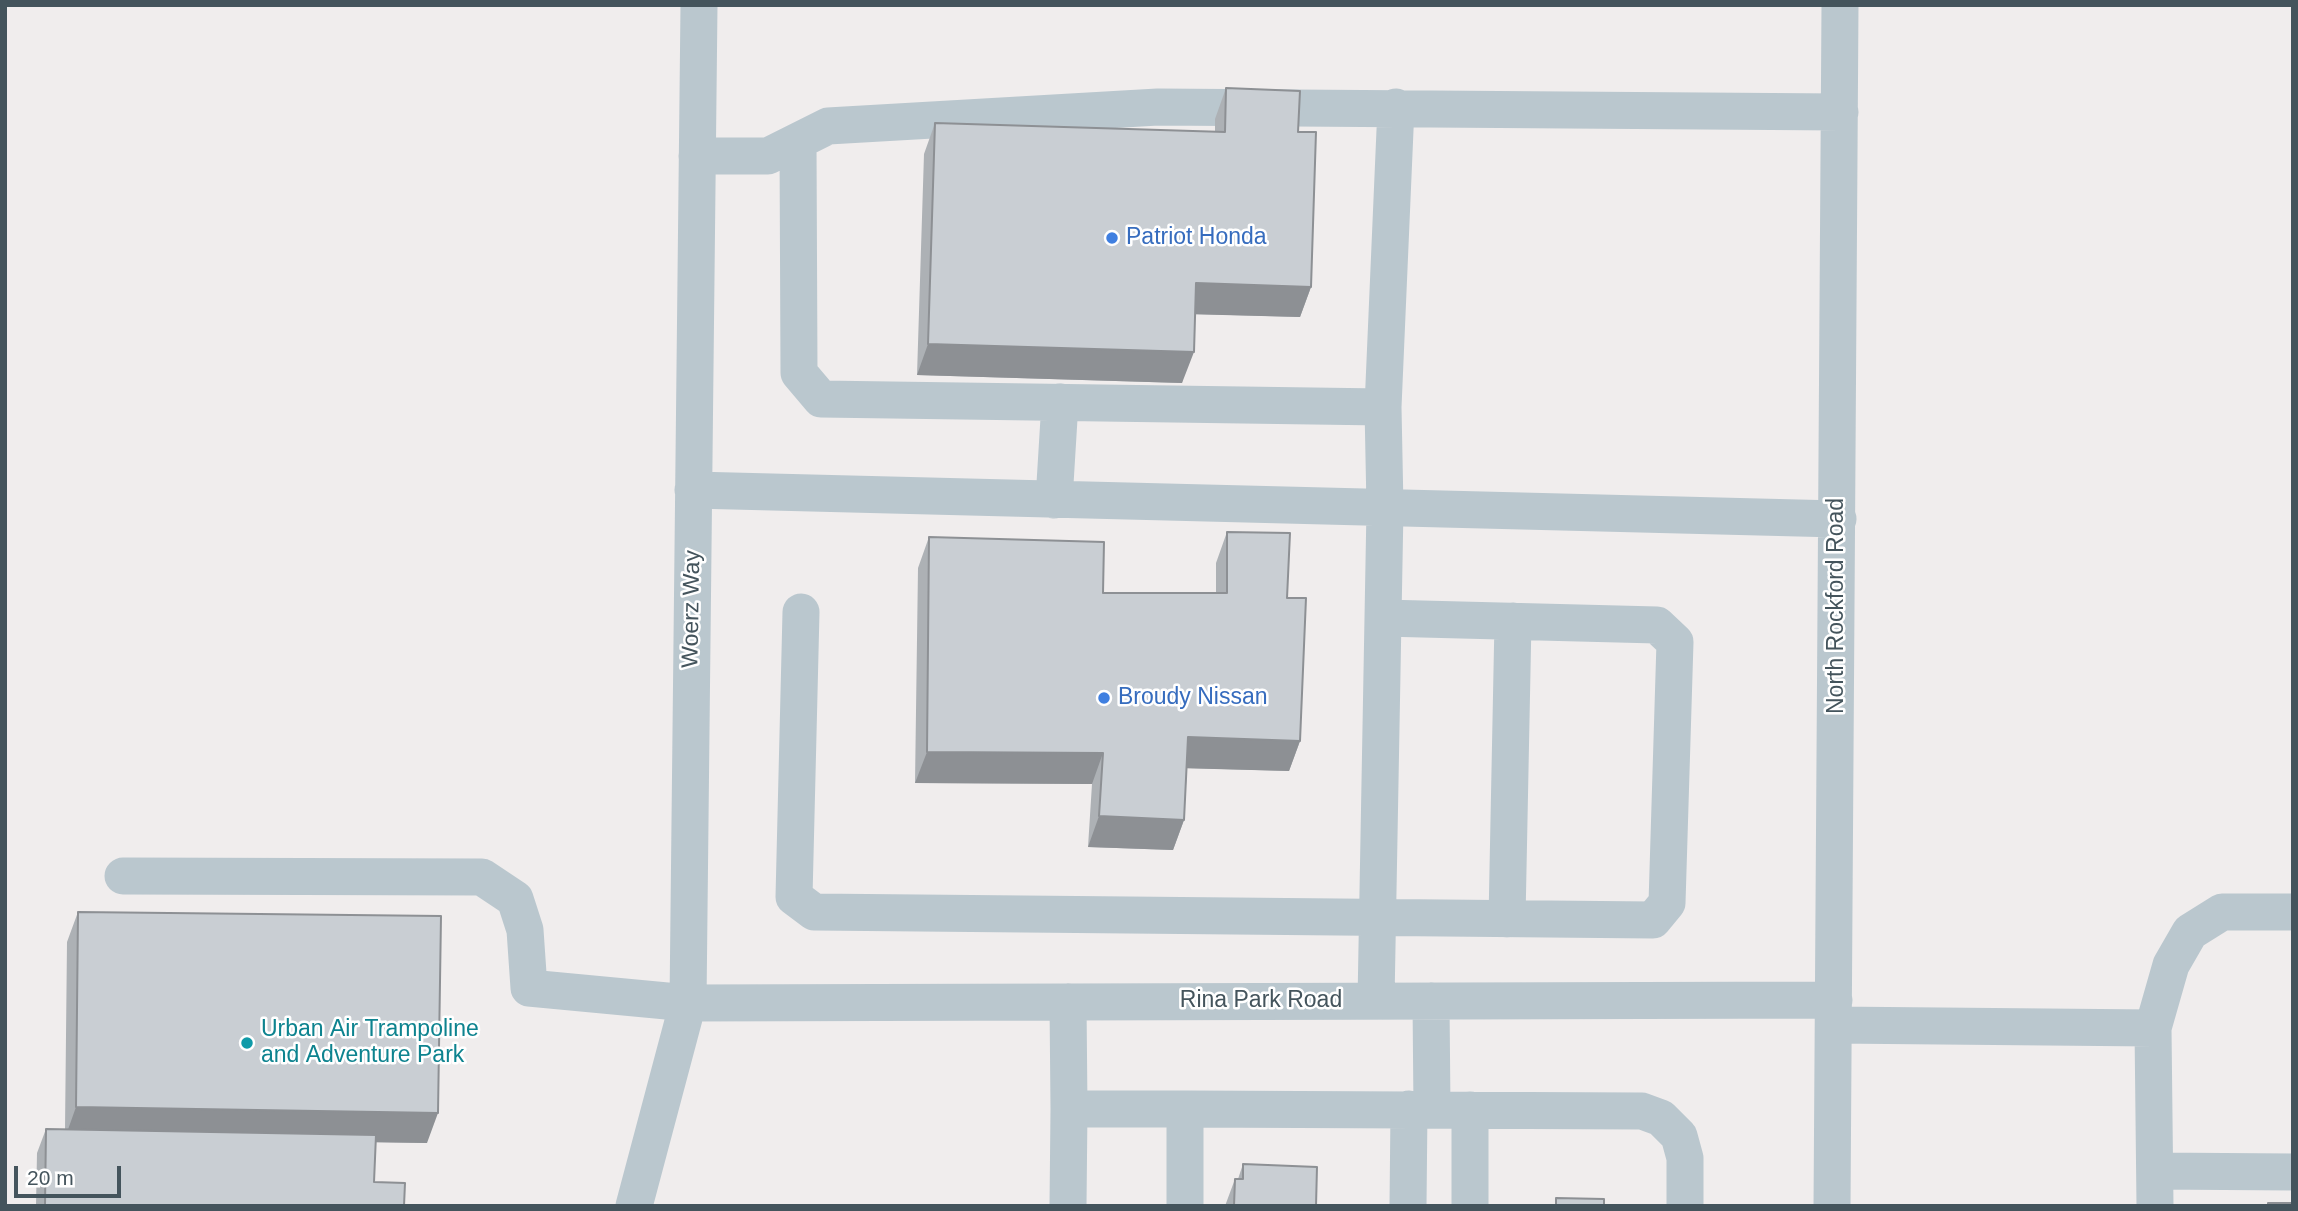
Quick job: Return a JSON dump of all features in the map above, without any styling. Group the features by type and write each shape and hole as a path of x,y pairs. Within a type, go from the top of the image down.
{"street":[{"name":"Woerz Way","path":"634,1206 688,1003 699,5"},
{"name":"North Rockford Road","path":"1832,1206 1840,5"},
{"path":"697,156 768,156 828,126 981,115 1158,107 1840,112"},
{"path":"1376,1001 1385,508 1383,407 1396,107"},
{"path":"798,142 799,373 821,400 1383,407"},
{"path":"1054,500 1060,402"},
{"path":"693,490 1838,519"},
{"path":"801,611 794,897 814,912 1653,920 1667,903 1675,642 1657,625 1383,618"},
{"path":"1507,919 1513,621"},
{"name":"Rina Park Road","path":"123,876 482,877 515,899 525,930 529,988 688,1003 1431,1001 1834,1013 2153,1028"},
{"path":"2293,912 2222,912 2190,932 2171,965 2153,1028 2155,1188 2293,1172"},
{"path":"1408,1206 1431,1001"},
{"path":"1068,1002 1068,1206"},
{"path":"1069,1109 1642,1111 1661,1118 1679,1136 1685,1157 1685,1206"},
{"path":"1185,1109 1185,1206"},
{"path":"1470,1110 1470,1206"}],"building":[{"name":"Patriot Honda","path":"1226,88 1300,91 1298,132 1316,132 1311,287 1196,283 1194,352 928,344 935,123 1225,132"},
{"name":"Broudy Nissan","path":"1227,532 1290,533 1287,598 1306,598 1300,741 1188,737 1184,820 1099,816 1103,753 927,752 929,537 1104,542 1103,593 1227,593"},
{"name":"Urban Air Trampoline and Adventure Park","path":"78,912 441,916 438,1113 76,1107"},
{"path":"46,1129 376,1135 374,1182 405,1183 404,1206 45,1206"},
{"path":"1243,1164 1317,1167 1316,1206 1234,1206 1235,1179 1243,1179"},
{"path":"1556,1198 1604,1199 1604,1206 1556,1206"},
{"path":"2268,1203 2293,1203 2293,1206 2268,1206"}],"place":[{"name":"Patriot Honda","path":"1112,238"},
{"name":"Broudy Nissan","path":"1104,698"},
{"name":"Urban Air Trampoline and Adventure Park","path":"247,1043"}]}
